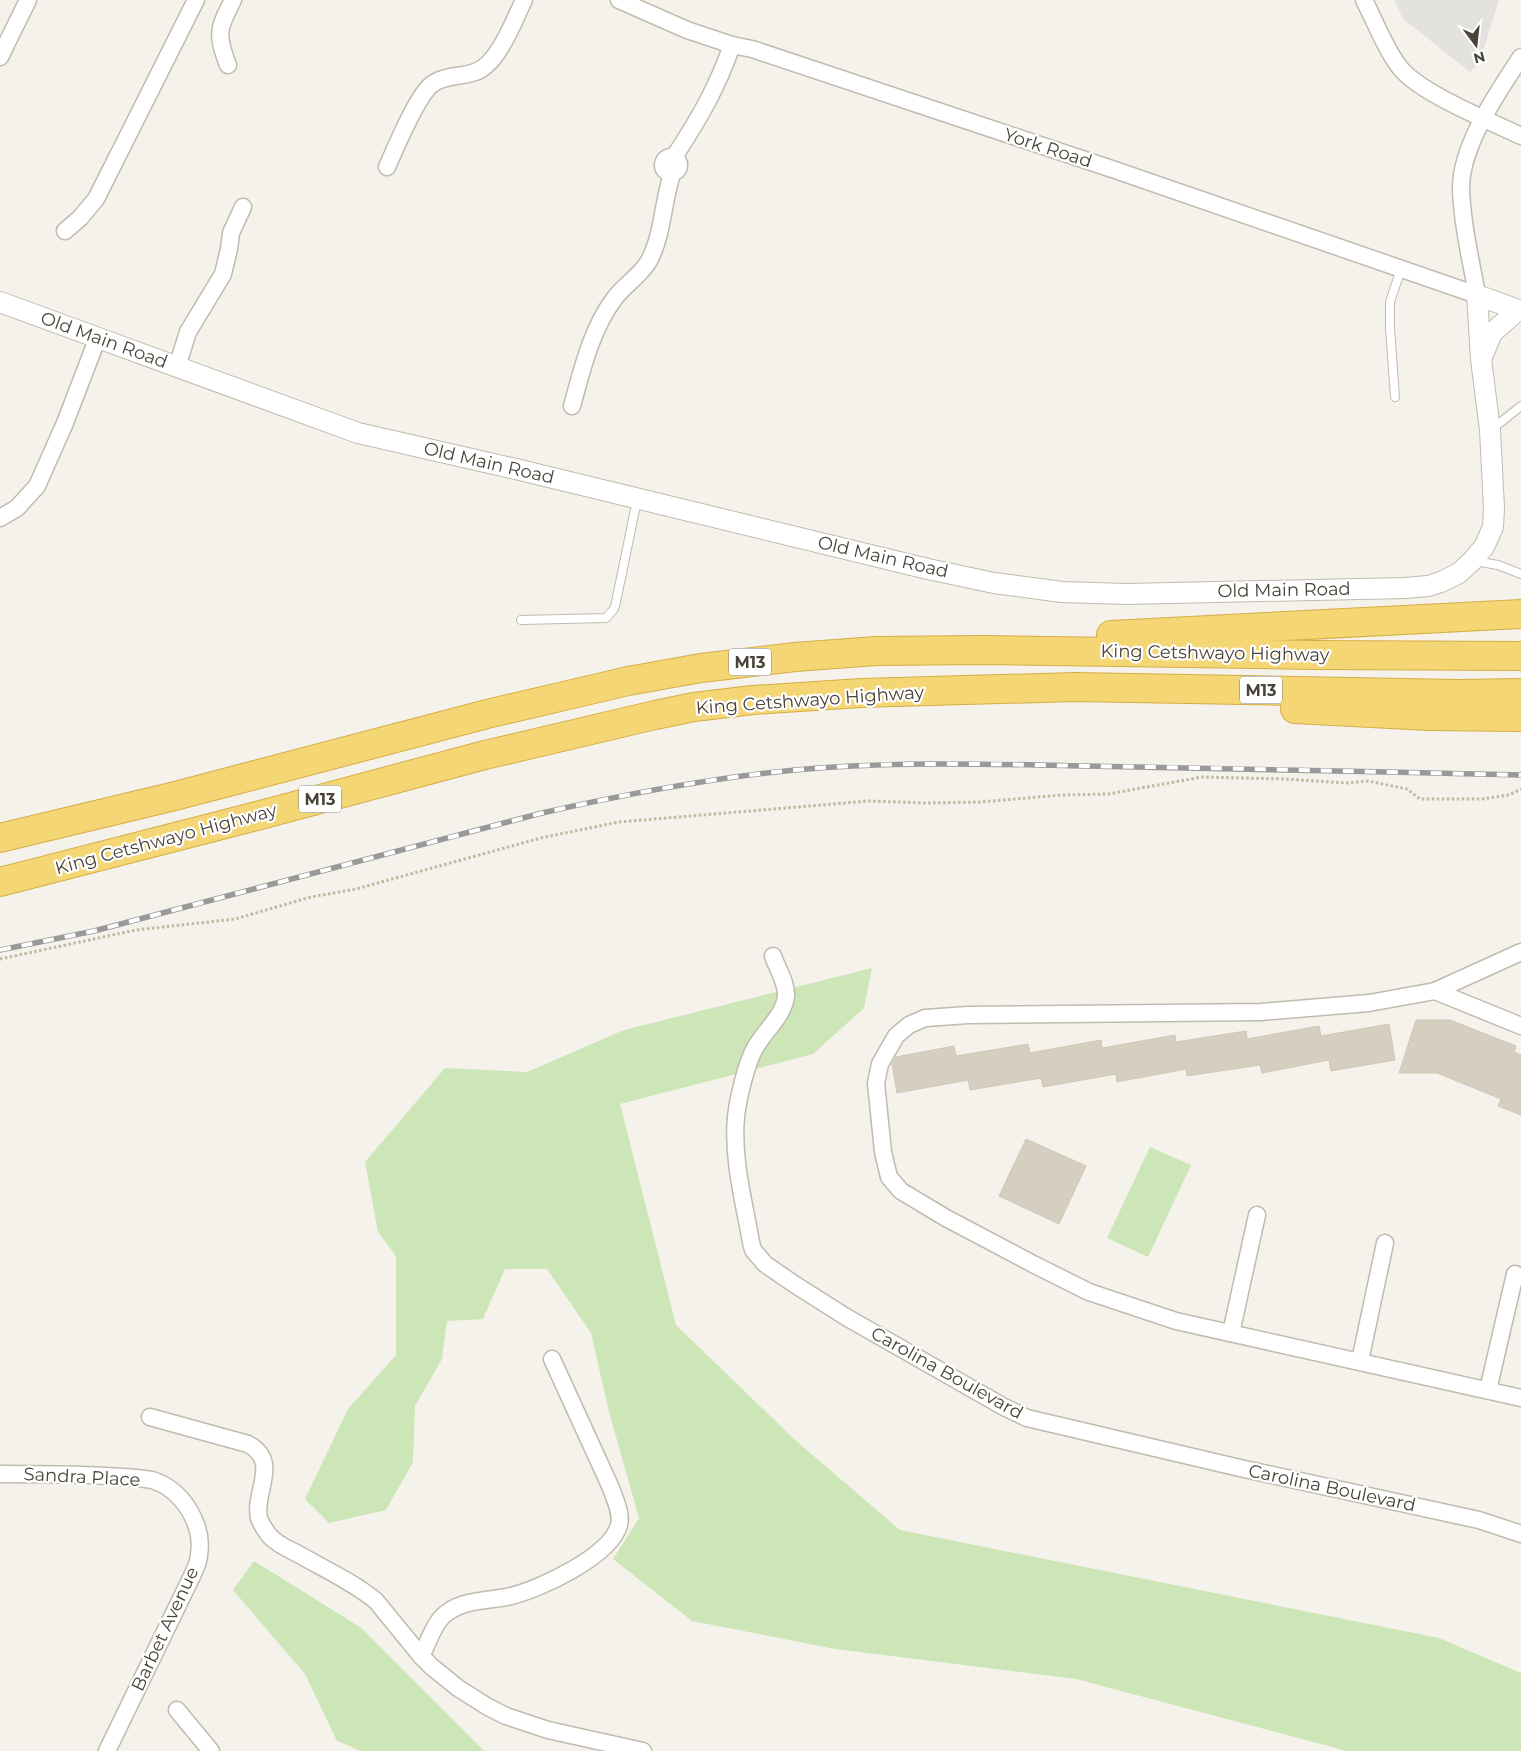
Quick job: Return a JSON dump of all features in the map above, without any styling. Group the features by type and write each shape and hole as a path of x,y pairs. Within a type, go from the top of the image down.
{"highway":[{"path":"982,650 1006,643 1055,638 1521,614"},
{"name":"King Cetshwayo Highway","path":"0,838 176,796 491,713 628,680 701,668 795,657 876,651 982,650 1521,656"},
{"name":"King Cetshwayo Highway","path":"0,882 485,755 665,713 753,700 862,693 1075,687 1521,694"},
{"path":"1000,690 1104,700 1429,716 1521,717"}],"street":[{"path":"0,57 28,0"},
{"path":"65,231 80,218 96,199 196,0"},
{"path":"228,65 220,37 222,21 232,0"},
{"path":"387,167 416,108 431,85 444,79 473,73 486,66 495,56 524,0"},
{"name":"York Road","path":"619,0 687,30 732,45 752,49 1477,294"},
{"path":"1364,0 1398,66 1409,78 1439,96 1521,136"},
{"path":"572,406 584,362 603,315 614,298 648,262 653,252 673,165 699,120 721,74 732,45"},
{"path":"1481,359 1492,333 1519,310 1477,294 1461,187 1465,164 1483,118 1521,57"},
{"path":"176,367 188,332 223,274 230,249 231,232 243,207"},
{"name":"Old Main Road","path":"0,302 358,433 637,498 928,569 994,583 1062,592 1126,594 1405,588 1428,586 1459,573 1484,547 1492,527 1494,508 1490,430 1481,359 1477,294"},
{"path":"0,518 17,508 36,486 47,466 98,338"},
{"path":"1521,952 1436,991 1369,1004 1261,1012 968,1015 925,1018 909,1025 896,1036 880,1064 876,1083 883,1152 889,1177 901,1191 946,1218 1089,1292 1176,1321 1521,1398"},
{"name":"Carolina Boulevard","path":"773,956 786,990 786,997 781,1010 755,1048 748,1064 736,1117 737,1162 751,1242 753,1250 765,1264 846,1317 1004,1407 1027,1418 1240,1468 1479,1520 1521,1534"},
{"path":"1436,991 1521,1026"},
{"path":"1231,1333 1257,1215"},
{"path":"1360,1361 1385,1243"},
{"path":"1488,1390 1515,1274"},
{"path":"421,1656 438,1621 446,1613 454,1608 474,1602 511,1596 548,1583 580,1566 606,1544 619,1526 618,1509 611,1488 552,1360"},
{"path":"150,1417 248,1444 256,1448 264,1464 259,1518 266,1532 282,1545 354,1585 376,1601 421,1656 458,1688 506,1716 548,1730 643,1751"},
{"name":"Sandra Place","path":"0,1474 100,1476 153,1480 168,1489 186,1504"},
{"name":"Barbet Avenue","path":"107,1751 200,1556 198,1534 186,1504"},
{"path":"177,1710 212,1751"}],"lane":[{"path":"1395,397 1390,302 1401,268"},
{"path":"1490,430 1521,406"},
{"path":"521,620 606,618 614,609 616,602 637,498"},
{"path":"1473,560 1498,565 1521,574"}],"path":[{"path":"0,959 136,930 234,920 311,897 356,889 542,838 619,822 869,801 971,802 1062,795 1108,794 1202,777 1347,783 1368,781 1406,789 1420,799 1482,799 1509,794 1521,789"}],"green space":[{"path":"872,968 864,1008 813,1054 620,1104 676,1325 795,1440 900,1530 1439,1638 1521,1673 1521,1751 1347,1751 1076,1679 835,1649 692,1621 613,1559 639,1518 609,1412 591,1333 547,1269 505,1269 483,1319 447,1321 442,1359 415,1406 413,1462 386,1510 329,1523 305,1499 348,1409 396,1355 396,1256 378,1232 365,1162 445,1068 527,1072 624,1030"},
{"path":"1150,1147 1191,1165 1148,1257 1107,1238"},
{"path":"254,1561 360,1627 484,1751 361,1751 337,1741 305,1674 233,1590"}],"shaded area":[{"path":"1394,0 1499,0 1479,64 1470,72 1403,19"}],"building":[{"path":"1416,1020 1450,1020 1516,1046 1514,1052 1521,1055 1521,1115 1498,1106 1501,1099 1437,1073 1399,1073"},
{"path":"1389,1024 1395,1060 1331,1071 1329,1060 1262,1073 1260,1065 1187,1076 1186,1069 1117,1082 1116,1074 1043,1087 1041,1078 970,1090 968,1080 897,1093 892,1064 896,1057 954,1046 956,1056 1028,1044 1030,1053 1101,1040 1102,1048 1175,1035 1176,1042 1246,1031 1247,1039 1319,1026 1321,1036"},
{"path":"1026,1139 1086,1166 1059,1224 999,1196"}],"railway":[{"path":"0,950 94,931 542,813 668,787 763,773 868,765 941,764 1521,775"}]}
